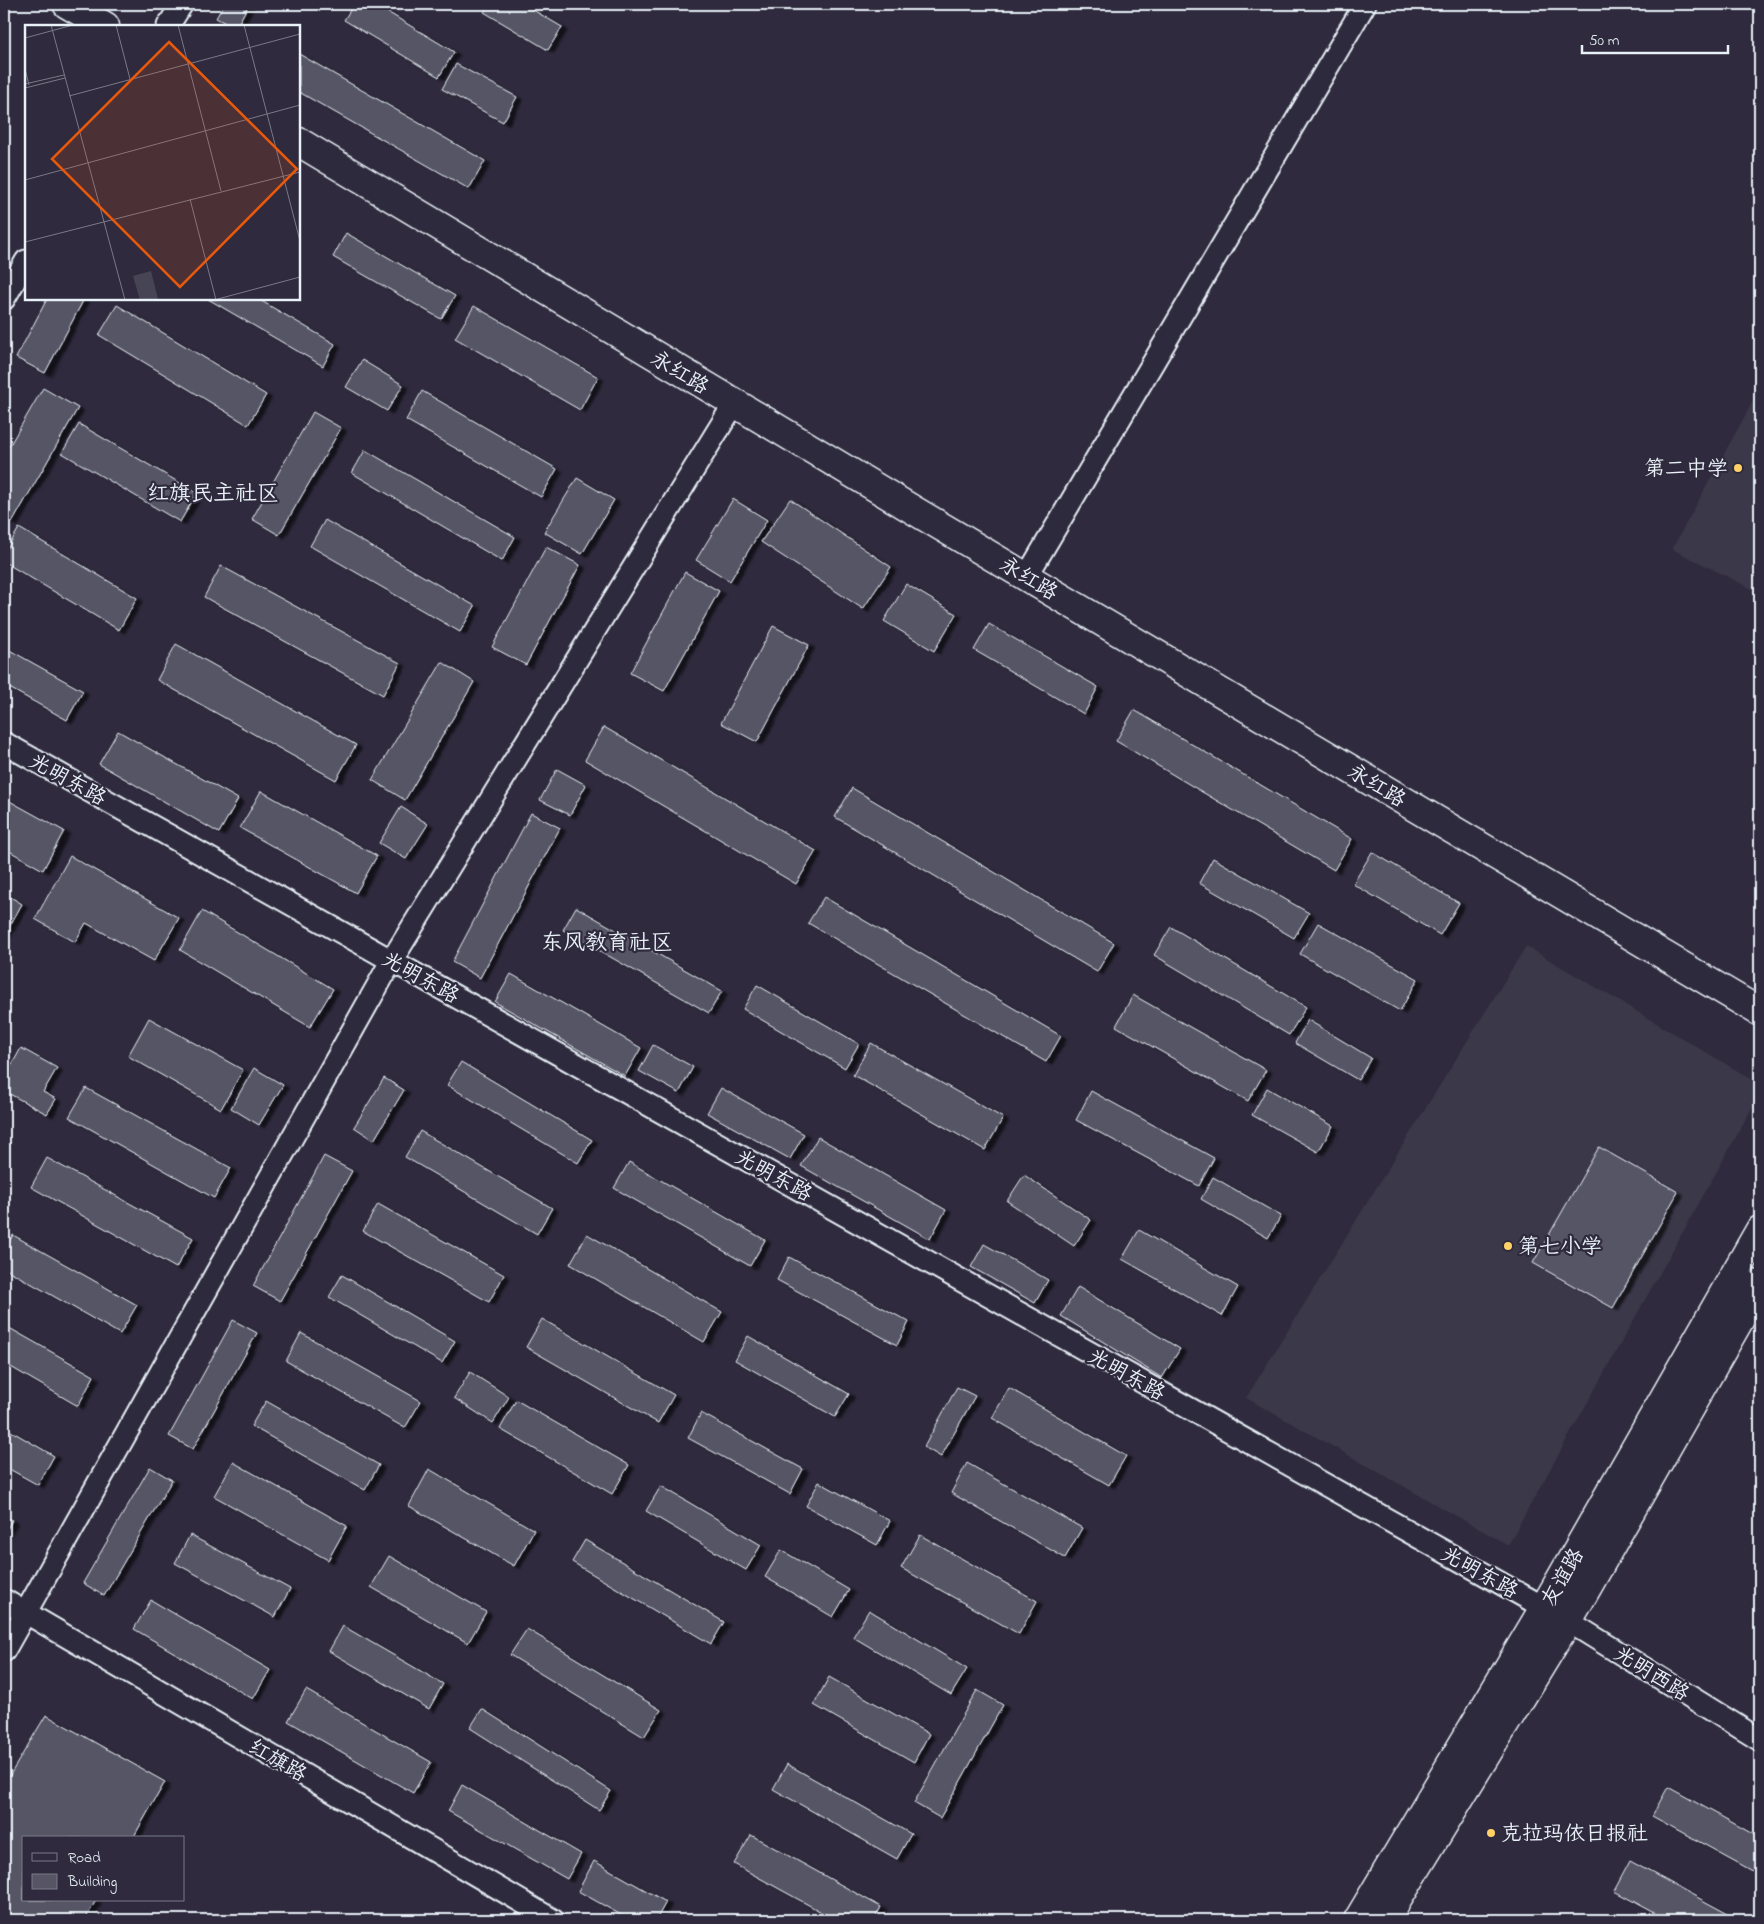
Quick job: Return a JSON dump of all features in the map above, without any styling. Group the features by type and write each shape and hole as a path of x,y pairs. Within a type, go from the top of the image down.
{"street":[{"path":"67,4 103,25"},
{"path":"169,25 182,4"},
{"path":"1027,576 1365,4"},
{"name":"永红路","path":"300,143 734,404 1760,1012"},
{"path":"4,299 25,264"},
{"path":"4,1651 392,960 734,404"},
{"name":"光明东路","path":"4,743 1544,1608"},
{"name":"友谊路","path":"1358,1920 1544,1608 1760,1230"},
{"name":"友谊路","path":"1385,1920 1568,1621 1760,1284"},
{"name":"红旗路","path":"4,1600 553,1920"},
{"name":"光明西路","path":"1544,1608 1760,1740"}],"shaded area":[{"name":"第二中学","path":"1760,388 1760,593 1672,549"},
{"name":"第七小学","path":"1526,946 1760,1084 1760,1094 1508,1545 1246,1398"}],"building":[{"path":"224,4 249,4 238,25 229,25 216,18"},
{"path":"354,4 374,4 454,52 439,77 344,20"},
{"path":"489,4 523,4 562,27 548,50 484,12"},
{"path":"300,55 485,161 469,189 300,93"},
{"path":"456,64 517,97 503,122 442,89"},
{"path":"346,233 455,296 441,319 333,257"},
{"path":"46,300 83,300 45,373 16,358"},
{"path":"210,300 260,300 335,344 323,366"},
{"path":"117,305 266,395 248,425 99,335"},
{"path":"474,306 598,377 580,410 455,338"},
{"path":"362,360 403,385 387,411 346,387"},
{"path":"43,388 78,408 12,523 4,518 4,455"},
{"path":"422,391 557,469 541,497 406,420"},
{"path":"313,412 341,428 279,535 252,519"},
{"path":"79,424 197,493 180,522 62,453"},
{"path":"365,450 515,537 502,561 352,473"},
{"path":"577,478 614,500 582,554 544,532"},
{"path":"733,499 767,520 730,581 696,560"},
{"path":"790,499 891,567 863,609 761,542"},
{"path":"325,520 475,606 460,632 310,546"},
{"path":"19,528 137,598 119,630 4,562 4,554"},
{"path":"546,547 580,565 526,665 492,647"},
{"path":"221,566 400,663 383,695 204,597"},
{"path":"685,572 719,591 664,691 630,673"},
{"path":"906,584 956,614 934,651 884,621"},
{"path":"989,624 1098,687 1084,714 974,650"},
{"path":"773,626 809,645 757,742 721,723"},
{"path":"176,644 356,745 336,780 157,680"},
{"path":"4,647 83,691 67,720 4,685"},
{"path":"442,662 474,682 405,800 372,780"},
{"path":"1134,710 1352,839 1334,870 1116,741"},
{"path":"604,727 816,851 796,884 585,760"},
{"path":"118,731 238,799 219,833 99,764"},
{"path":"557,769 586,785 570,815 540,800"},
{"path":"852,788 1114,943 1097,972 835,817"},
{"path":"261,791 377,856 356,893 240,828"},
{"path":"4,798 64,831 43,870 4,848"},
{"path":"401,807 428,824 406,859 379,843"},
{"path":"531,813 560,828 480,978 452,962"},
{"path":"1372,852 1459,903 1440,935 1353,884"},
{"path":"70,856 179,918 154,961 86,923 75,942 35,919"},
{"path":"1213,858 1309,913 1294,938 1199,883"},
{"path":"4,893 22,904 4,936"},
{"path":"824,897 1061,1036 1046,1062 808,923"},
{"path":"576,907 722,991 709,1013 563,930"},
{"path":"202,911 333,989 310,1027 180,950"},
{"path":"1318,923 1418,979 1400,1011 1300,954"},
{"path":"1171,927 1306,1007 1289,1035 1154,955"},
{"path":"511,974 641,1048 625,1076 495,1002"},
{"path":"757,985 859,1044 845,1068 743,1009"},
{"path":"1133,995 1266,1070 1248,1101 1116,1026"},
{"path":"149,1018 243,1070 221,1109 128,1056"},
{"path":"1308,1020 1371,1058 1358,1080 1295,1043"},
{"path":"871,1043 1003,1118 985,1150 853,1075"},
{"path":"653,1045 693,1067 679,1093 639,1071"},
{"path":"21,1048 57,1068 43,1092 56,1099 47,1114 4,1091 4,1069 9,1070"},
{"path":"461,1062 592,1140 578,1163 447,1085"},
{"path":"254,1068 283,1085 259,1125 231,1108"},
{"path":"384,1078 404,1090 374,1140 354,1127"},
{"path":"86,1088 231,1168 214,1198 69,1117"},
{"path":"721,1088 804,1134 790,1159 707,1113"},
{"path":"1267,1088 1333,1126 1318,1152 1252,1115"},
{"path":"1091,1091 1214,1158 1199,1186 1076,1120"},
{"path":"420,1131 552,1208 537,1234 405,1157"},
{"path":"818,1137 946,1210 930,1239 801,1166"},
{"path":"1599,1147 1678,1192 1613,1308 1533,1263"},
{"path":"324,1156 352,1171 280,1301 253,1286"},
{"path":"47,1158 193,1238 176,1268 31,1187"},
{"path":"629,1162 765,1240 750,1266 614,1188"},
{"path":"1024,1175 1091,1220 1074,1246 1007,1201"},
{"path":"1213,1177 1281,1216 1268,1238 1201,1199"},
{"path":"378,1204 504,1275 489,1302 363,1231"},
{"path":"1139,1230 1238,1287 1222,1316 1122,1259"},
{"path":"587,1234 722,1312 704,1342 570,1264"},
{"path":"13,1235 137,1305 120,1334 4,1268 4,1250"},
{"path":"984,1244 1048,1280 1035,1303 971,1267"},
{"path":"789,1257 909,1322 897,1345 777,1280"},
{"path":"342,1275 455,1341 442,1363 329,1297"},
{"path":"1078,1287 1180,1349 1162,1378 1061,1316"},
{"path":"542,1319 674,1395 658,1423 526,1347"},
{"path":"233,1320 257,1333 193,1449 169,1436"},
{"path":"4,1325 94,1376 78,1406 4,1363"},
{"path":"301,1333 421,1401 405,1428 286,1361"},
{"path":"748,1336 849,1394 835,1417 735,1360"},
{"path":"470,1372 509,1397 493,1423 454,1398"},
{"path":"957,1387 975,1396 941,1457 924,1447"},
{"path":"1009,1388 1126,1456 1109,1485 992,1418"},
{"path":"516,1400 629,1465 612,1494 500,1429"},
{"path":"266,1401 379,1465 365,1490 251,1426"},
{"path":"701,1413 803,1469 790,1494 688,1438"},
{"path":"4,1427 54,1456 38,1485 4,1466"},
{"path":"233,1462 347,1526 328,1560 214,1496"},
{"path":"967,1463 1082,1528 1065,1558 951,1493"},
{"path":"150,1467 172,1480 104,1596 83,1583"},
{"path":"429,1469 534,1530 514,1566 409,1506"},
{"path":"819,1482 890,1521 877,1545 806,1506"},
{"path":"661,1486 761,1545 746,1570 646,1511"},
{"path":"4,1516 12,1520 4,1535"},
{"path":"190,1535 290,1589 275,1617 175,1563"},
{"path":"920,1535 1037,1601 1019,1634 901,1568"},
{"path":"585,1540 724,1622 711,1644 572,1562"},
{"path":"781,1550 849,1590 833,1617 765,1577"},
{"path":"389,1556 486,1612 468,1643 371,1587"},
{"path":"151,1600 270,1670 253,1699 134,1629"},
{"path":"869,1610 967,1669 951,1695 853,1637"},
{"path":"343,1626 443,1684 429,1709 329,1651"},
{"path":"527,1629 661,1710 644,1737 510,1655"},
{"path":"829,1677 929,1734 914,1762 814,1705"},
{"path":"306,1690 431,1762 413,1793 288,1721"},
{"path":"977,1690 1003,1705 940,1818 914,1803"},
{"path":"482,1709 611,1791 599,1810 470,1728"},
{"path":"46,1715 165,1782 134,1836 22,1836 22,1902 95,1902 85,1920 4,1920 4,1785"},
{"path":"787,1764 911,1834 897,1859 773,1789"},
{"path":"462,1785 581,1854 567,1879 448,1811"},
{"path":"1668,1787 1760,1838 1760,1875 1652,1816"},
{"path":"751,1835 881,1907 874,1920 836,1920 734,1864"},
{"path":"594,1861 666,1902 656,1920 630,1920 578,1891"},
{"path":"1630,1861 1739,1920 1668,1920 1614,1891"}],"place":[{"name":"第二中学","path":"1738,468"},
{"name":"第七小学","path":"1508,1246"},
{"name":"克拉玛依日报社","path":"1491,1833"}],"district":[{"name":"红旗民主社区","path":"213,492"},
{"name":"东风教育社区","path":"607,941"}]}
